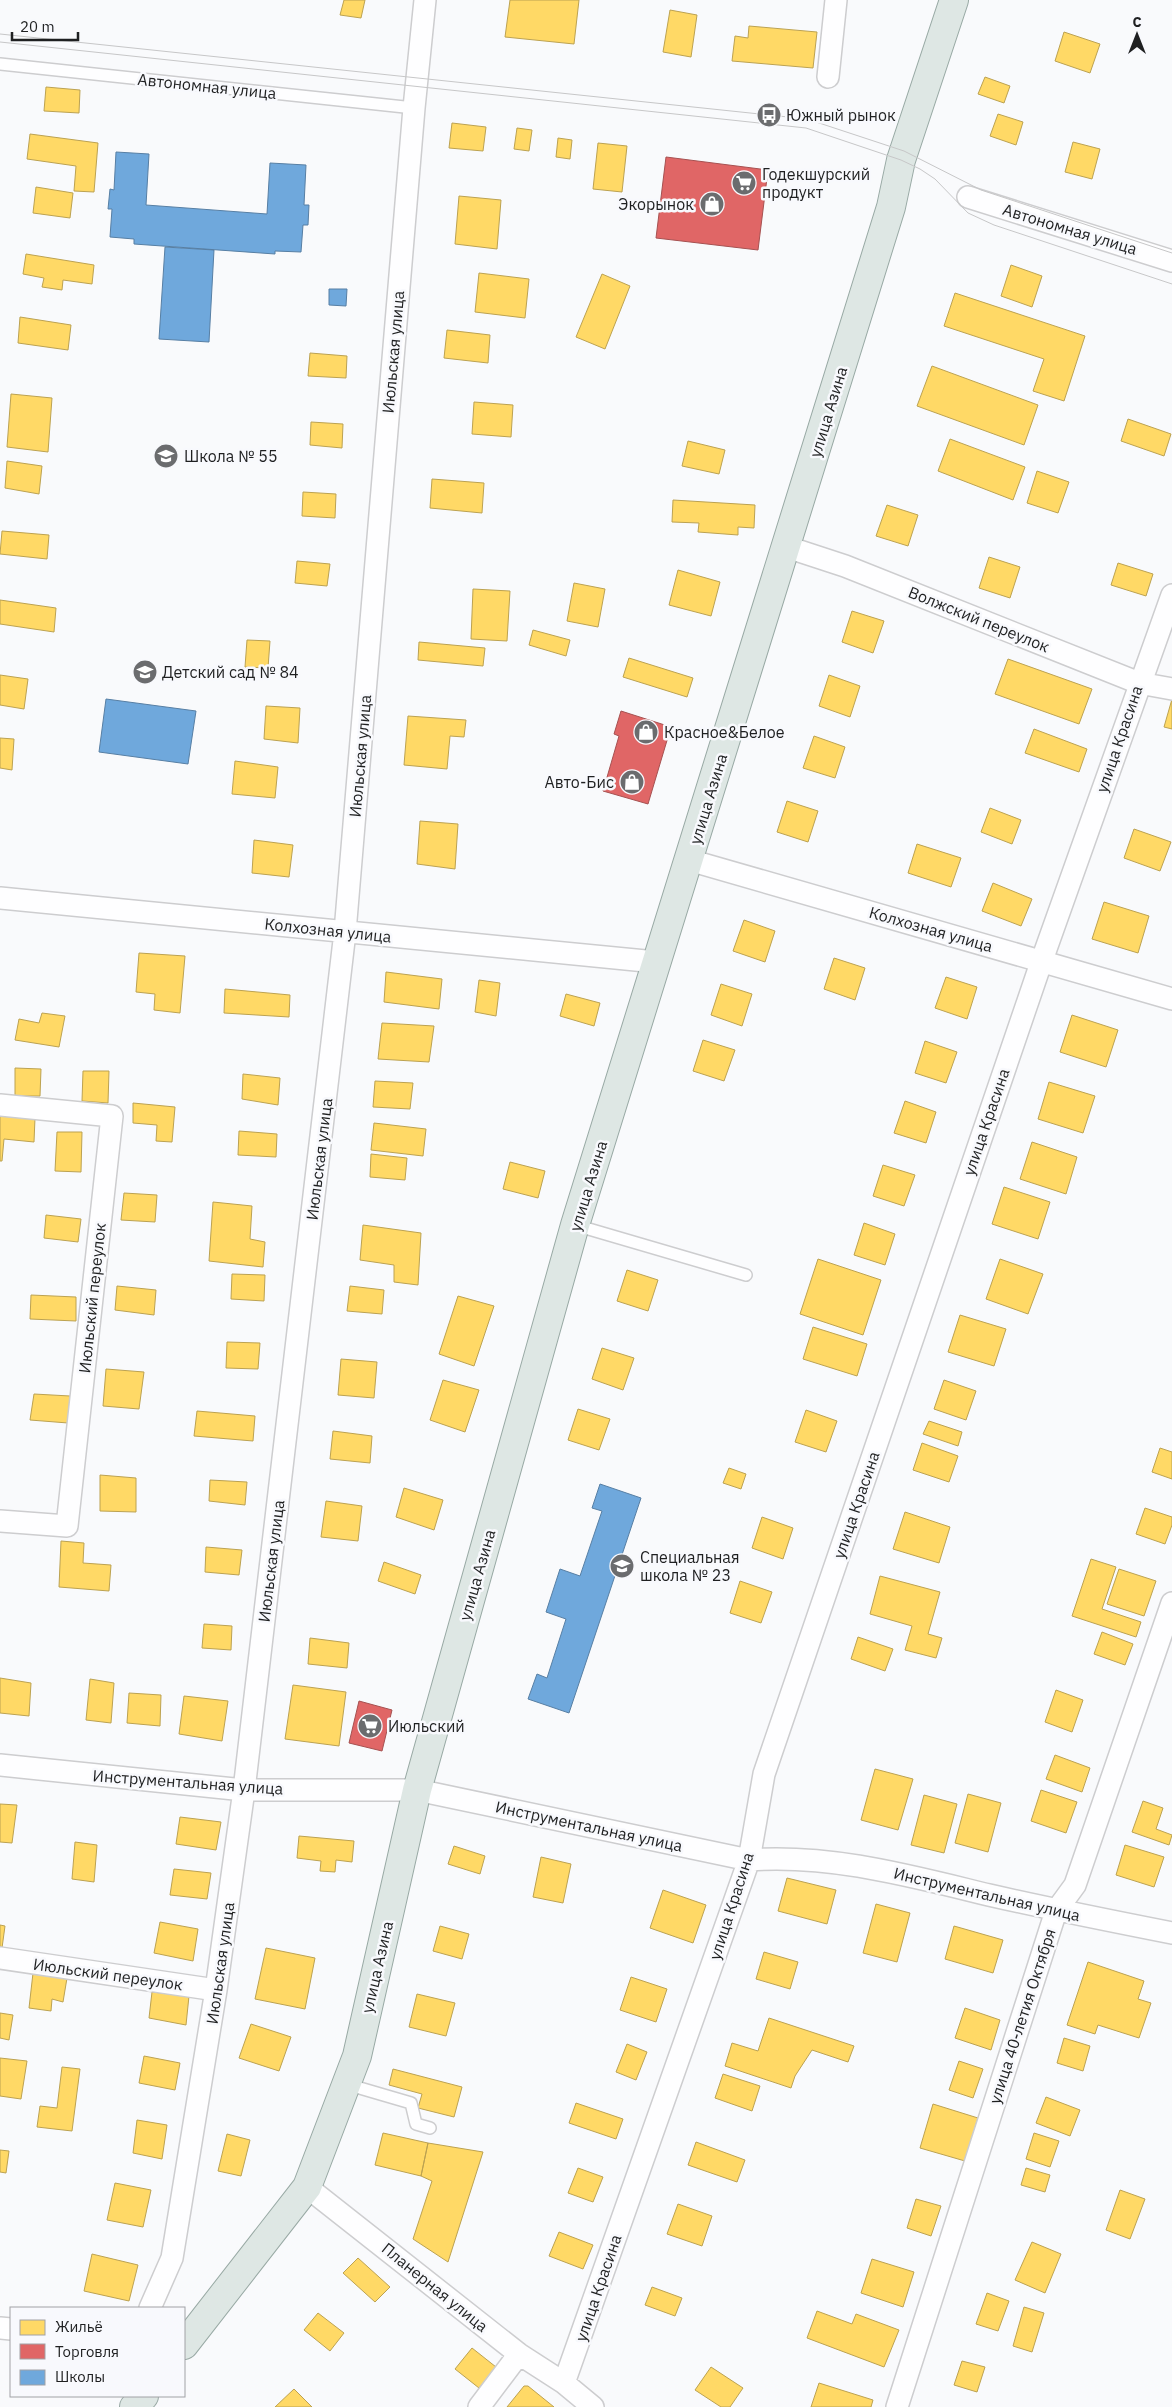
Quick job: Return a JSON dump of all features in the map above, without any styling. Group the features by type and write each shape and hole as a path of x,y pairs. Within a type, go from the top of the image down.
{"main road":[{"name":"улица Азина","path":"185,2344 307,2187 357,2056 417,1790 576,1225 656,962 892,207 901,160 954,0"},
{"path":"134,2407 143,2397"}],"street":[{"name":"Июльская улица","path":"150,2307 172,2258 216,1990 244,1790 345,932 414,108 425,0"},
{"path":"828,77 836,0"},
{"name":"Автономная улица","path":"968,197 1172,261"},
{"name":"Волжский переулок","path":"787,547 845,566 1139,683 1172,689"},
{"name":"улица Красина","path":"564,2383 749,1860 764,1774 1042,960 1139,683 1172,595"},
{"name":"Колхозная улица","path":"689,860 1042,960 1172,999"},
{"name":"Колхозная улица","path":"0,898 656,962"},
{"name":"Июльский переулок","path":"0,1105 112,1116 67,1526 0,1522"},
{"name":"улица 40-летия Октября","path":"898,2407 1056,1911 1075,1884 1172,1603"},
{"name":"Инструментальная улица","path":"0,1765 244,1790 417,1790 749,1860 782,1857 862,1866 1056,1911 1172,1933"},
{"name":"Июльский переулок","path":"0,1958 216,1990"},
{"name":"Планерная улица","path":"307,2187 519,2354 564,2383"},
{"path":"479,2407 519,2354"},
{"path":"564,2383 593,2407"}],"lane":[{"name":"Автономная улица","path":"0,64 414,108"},
{"path":"576,1225 746,1275"},
{"path":"346,2084 412,2103 416,2124 430,2128"}],"building: Жильё":[{"path":"344,0 365,0 361,18 340,15"},
{"path":"510,0 579,0 574,44 505,37"},
{"path":"670,10 697,15 691,57 663,52"},
{"path":"749,26 817,32 813,68 732,61 735,36 748,38"},
{"path":"1064,32 1100,44 1090,73 1055,61"},
{"path":"985,77 1010,86 1004,103 978,94"},
{"path":"46,87 80,90 79,113 44,111"},
{"path":"998,114 1023,122 1016,145 990,136"},
{"path":"452,123 486,127 483,151 449,148"},
{"path":"517,128 532,130 529,151 514,149"},
{"path":"30,134 98,143 94,192 74,191 76,166 27,159"},
{"path":"558,138 572,140 570,159 556,157"},
{"path":"1073,142 1100,149 1092,179 1065,172"},
{"path":"598,143 627,146 622,192 593,189"},
{"path":"36,187 73,193 70,218 33,213"},
{"path":"459,196 501,200 497,249 455,244"},
{"path":"26,254 94,265 92,284 63,280 62,290 42,287 44,278 23,274"},
{"path":"1011,265 1042,276 1032,307 1001,296"},
{"path":"479,273 529,279 525,318 475,312"},
{"path":"602,274 630,286 605,349 576,337"},
{"path":"955,293 1085,336 1064,401 1033,391 1044,359 944,326"},
{"path":"20,317 71,325 68,350 18,343"},
{"path":"447,330 490,335 488,363 444,358"},
{"path":"310,353 347,356 346,378 308,376"},
{"path":"932,366 1038,405 1024,445 917,406"},
{"path":"11,394 52,398 48,452 7,447"},
{"path":"474,402 513,405 511,437 472,434"},
{"path":"1128,419 1171,434 1164,456 1121,441"},
{"path":"311,422 343,424 342,448 310,445"},
{"path":"950,439 1025,467 1013,500 938,471"},
{"path":"688,441 725,450 719,474 682,466"},
{"path":"7,461 42,466 39,494 5,488"},
{"path":"1037,471 1069,482 1058,513 1027,503"},
{"path":"432,479 484,483 482,513 430,508"},
{"path":"303,492 336,494 335,518 302,516"},
{"path":"673,500 755,505 754,528 738,527 738,535 698,532 699,523 672,522"},
{"path":"887,505 918,515 908,546 876,536"},
{"path":"2,531 49,535 47,559 0,554"},
{"path":"989,557 1020,567 1010,598 979,588"},
{"path":"297,561 330,564 327,586 295,583"},
{"path":"1118,563 1153,574 1146,596 1111,585"},
{"path":"678,570 720,582 711,616 669,605"},
{"path":"574,583 605,589 598,627 567,621"},
{"path":"473,589 510,591 507,641 471,639"},
{"path":"0,600 56,608 54,632 0,624"},
{"path":"852,611 884,621 873,653 842,642"},
{"path":"533,630 570,640 566,656 529,645"},
{"path":"247,640 270,641 268,668 245,667"},
{"path":"419,642 485,648 483,666 418,660"},
{"path":"629,658 693,678 687,697 623,677"},
{"path":"1008,659 1092,689 1079,724 995,694"},
{"path":"0,675 28,679 24,709 0,705"},
{"path":"829,675 860,686 850,717 819,706"},
{"path":"1172,699 1172,729 1164,727"},
{"path":"266,706 300,708 298,743 264,739"},
{"path":"408,716 466,720 464,737 450,736 447,769 404,765"},
{"path":"1034,729 1087,749 1079,772 1025,753"},
{"path":"814,736 845,747 835,778 803,768"},
{"path":"0,738 14,739 12,770 0,768"},
{"path":"235,761 278,767 275,798 232,794"},
{"path":"787,801 818,811 808,842 777,832"},
{"path":"990,808 1021,820 1012,844 981,832"},
{"path":"420,821 458,824 455,869 417,864"},
{"path":"1134,829 1171,842 1160,871 1124,858"},
{"path":"254,840 293,845 289,877 252,873"},
{"path":"917,844 961,858 951,887 908,873"},
{"path":"993,883 1032,899 1021,926 982,911"},
{"path":"1104,902 1149,916 1138,953 1092,939"},
{"path":"744,920 775,931 765,962 733,951"},
{"path":"139,953 185,956 180,1013 154,1010 155,994 136,992"},
{"path":"834,958 865,968 855,1000 824,989"},
{"path":"386,972 442,979 439,1009 384,1002"},
{"path":"946,977 977,987 967,1019 935,1008"},
{"path":"479,980 500,983 496,1016 475,1012"},
{"path":"721,984 752,994 742,1026 711,1015"},
{"path":"225,989 290,995 289,1017 224,1013"},
{"path":"566,994 600,1003 594,1026 560,1016"},
{"path":"42,1013 65,1016 59,1047 15,1040 19,1019 39,1023"},
{"path":"1072,1015 1118,1030 1106,1067 1060,1052"},
{"path":"382,1023 434,1026 429,1062 378,1059"},
{"path":"703,1040 735,1050 724,1081 693,1071"},
{"path":"925,1041 957,1052 946,1083 915,1073"},
{"path":"15,1068 41,1069 40,1096 15,1096"},
{"path":"83,1071 109,1071 108,1103 82,1101"},
{"path":"243,1074 280,1078 278,1105 242,1099"},
{"path":"375,1081 413,1083 410,1109 373,1107"},
{"path":"1049,1082 1095,1096 1083,1133 1038,1119"},
{"path":"905,1101 936,1112 926,1143 894,1133"},
{"path":"133,1103 175,1107 172,1142 156,1141 157,1125 133,1123"},
{"path":"0,1115 35,1118 34,1142 4,1139 2,1161 0,1161"},
{"path":"374,1123 426,1129 423,1156 371,1150"},
{"path":"239,1131 277,1134 276,1157 238,1155"},
{"path":"57,1132 82,1132 81,1172 55,1171"},
{"path":"1032,1142 1077,1157 1066,1194 1020,1179"},
{"path":"371,1154 407,1158 405,1180 370,1177"},
{"path":"510,1162 545,1171 538,1198 503,1189"},
{"path":"883,1165 915,1175 904,1206 873,1196"},
{"path":"1004,1187 1050,1202 1038,1239 992,1224"},
{"path":"124,1193 157,1195 155,1222 121,1220"},
{"path":"213,1202 252,1206 250,1239 265,1242 263,1267 209,1261"},
{"path":"46,1215 81,1219 78,1242 44,1238"},
{"path":"864,1223 895,1234 885,1265 854,1255"},
{"path":"363,1225 421,1233 418,1285 394,1282 394,1265 360,1260"},
{"path":"818,1259 881,1280 863,1335 800,1314"},
{"path":"1000,1259 1043,1274 1028,1314 986,1299"},
{"path":"627,1270 658,1280 648,1311 617,1301"},
{"path":"232,1274 265,1275 264,1301 231,1299"},
{"path":"117,1286 156,1290 154,1315 115,1310"},
{"path":"350,1286 384,1290 382,1314 347,1311"},
{"path":"31,1295 76,1297 76,1321 30,1319"},
{"path":"458,1296 494,1306 474,1366 439,1354"},
{"path":"960,1315 1006,1329 994,1366 948,1352"},
{"path":"813,1327 867,1344 857,1376 803,1359"},
{"path":"227,1342 260,1343 258,1369 226,1368"},
{"path":"602,1348 634,1358 623,1390 592,1379"},
{"path":"341,1359 377,1362 374,1398 338,1395"},
{"path":"106,1369 144,1372 139,1409 103,1406"},
{"path":"443,1380 479,1390 465,1432 430,1420"},
{"path":"944,1380 976,1391 966,1420 934,1409"},
{"path":"34,1394 70,1396 68,1423 30,1420"},
{"path":"578,1409 610,1419 599,1450 568,1440"},
{"path":"806,1410 837,1421 826,1452 795,1442"},
{"path":"197,1411 255,1416 253,1441 194,1436"},
{"path":"929,1421 962,1432 958,1446 923,1434"},
{"path":"333,1431 372,1436 370,1463 330,1459"},
{"path":"922,1443 958,1456 949,1482 913,1470"},
{"path":"1160,1448 1172,1452 1172,1479 1152,1472"},
{"path":"729,1468 746,1474 741,1489 723,1483"},
{"path":"100,1475 136,1478 136,1512 100,1511"},
{"path":"210,1480 247,1482 245,1505 209,1501"},
{"path":"404,1488 443,1500 434,1530 396,1517"},
{"path":"326,1501 362,1506 358,1541 321,1537"},
{"path":"1145,1508 1172,1517 1172,1525 1165,1544 1136,1534"},
{"path":"905,1512 950,1527 939,1563 893,1549"},
{"path":"762,1517 793,1528 783,1559 752,1548"},
{"path":"61,1541 84,1543 83,1563 111,1565 109,1591 59,1587"},
{"path":"206,1547 242,1550 239,1575 205,1572"},
{"path":"1091,1559 1116,1567 1102,1609 1141,1622 1136,1637 1072,1616"},
{"path":"384,1562 421,1575 415,1594 378,1581"},
{"path":"1119,1569 1156,1581 1144,1616 1107,1604"},
{"path":"880,1576 940,1592 928,1634 942,1638 936,1658 905,1650 912,1626 870,1614"},
{"path":"740,1581 772,1592 761,1623 730,1613"},
{"path":"204,1624 232,1626 231,1650 202,1648"},
{"path":"1102,1632 1133,1644 1125,1665 1094,1654"},
{"path":"858,1637 893,1649 885,1671 851,1659"},
{"path":"310,1638 349,1643 347,1668 308,1664"},
{"path":"0,1678 31,1683 29,1716 0,1713"},
{"path":"90,1679 114,1683 111,1723 86,1720"},
{"path":"293,1685 346,1692 339,1746 285,1739"},
{"path":"1056,1690 1083,1700 1072,1732 1045,1722"},
{"path":"129,1693 161,1695 160,1726 127,1723"},
{"path":"184,1696 228,1701 222,1741 179,1734"},
{"path":"1055,1755 1090,1768 1082,1792 1046,1779"},
{"path":"875,1769 913,1779 898,1830 861,1820"},
{"path":"1041,1790 1077,1802 1066,1833 1031,1821"},
{"path":"968,1794 1001,1803 988,1852 955,1843"},
{"path":"924,1795 957,1804 944,1853 911,1845"},
{"path":"1143,1801 1163,1808 1156,1829 1172,1835 1169,1845 1132,1832"},
{"path":"0,1804 17,1805 12,1843 0,1842"},
{"path":"180,1817 221,1822 216,1850 176,1844"},
{"path":"299,1836 354,1841 352,1862 336,1860 335,1872 320,1871 321,1861 297,1858"},
{"path":"75,1842 97,1845 94,1882 72,1879"},
{"path":"1125,1845 1164,1857 1154,1887 1116,1875"},
{"path":"454,1846 485,1856 480,1874 448,1864"},
{"path":"541,1857 571,1864 563,1903 533,1897"},
{"path":"174,1869 211,1873 207,1899 170,1895"},
{"path":"787,1878 836,1890 827,1924 778,1911"},
{"path":"663,1890 706,1905 693,1943 650,1928"},
{"path":"876,1904 910,1913 897,1962 863,1953"},
{"path":"160,1922 198,1929 193,1961 154,1953"},
{"path":"0,1925 5,1926 2,1948 0,1948"},
{"path":"440,1926 469,1934 462,1959 433,1951"},
{"path":"954,1926 1003,1940 993,1973 945,1959"},
{"path":"266,1948 315,1958 305,2009 255,1999"},
{"path":"764,1952 798,1962 790,1989 756,1979"},
{"path":"1088,1962 1144,1981 1138,1999 1151,2003 1139,2038 1098,2025 1095,2034 1067,2025"},
{"path":"33,1973 67,1978 63,2002 52,1999 51,2011 29,2008"},
{"path":"631,1977 667,1989 656,2022 620,2010"},
{"path":"152,1992 189,1996 186,2025 149,2018"},
{"path":"417,1994 455,2003 446,2036 409,2027"},
{"path":"965,2008 1000,2020 991,2050 955,2038"},
{"path":"0,2013 13,2015 9,2040 0,2038"},
{"path":"769,2018 854,2046 848,2062 812,2050 795,2076 791,2088 725,2066 732,2043 758,2051"},
{"path":"251,2024 291,2037 279,2071 239,2058"},
{"path":"1064,2038 1090,2046 1083,2071 1057,2063"},
{"path":"627,2044 647,2052 636,2080 616,2072"},
{"path":"144,2056 180,2063 175,2090 139,2083"},
{"path":"0,2058 27,2061 21,2099 0,2096"},
{"path":"959,2061 983,2069 973,2098 949,2090"},
{"path":"62,2067 80,2069 72,2131 37,2127 40,2106 57,2108"},
{"path":"393,2069 462,2087 454,2117 418,2108 422,2094 389,2085"},
{"path":"723,2074 760,2086 752,2111 715,2098"},
{"path":"1046,2097 1080,2110 1070,2136 1036,2123"},
{"path":"576,2103 623,2119 616,2139 569,2123"},
{"path":"933,2104 978,2118 965,2161 920,2148"},
{"path":"137,2120 167,2125 162,2159 133,2153"},
{"path":"383,2133 428,2143 421,2176 375,2165"},
{"path":"1034,2133 1059,2141 1050,2167 1026,2159"},
{"path":"227,2134 250,2140 241,2176 218,2171"},
{"path":"696,2142 745,2160 737,2182 688,2165"},
{"path":"428,2143 483,2152 448,2262 413,2239 432,2181 421,2176"},
{"path":"0,2150 9,2151 6,2173 0,2172"},
{"path":"578,2168 603,2177 593,2202 568,2193"},
{"path":"1026,2168 1050,2175 1045,2192 1021,2185"},
{"path":"115,2183 151,2190 143,2227 107,2220"},
{"path":"1120,2190 1145,2199 1130,2239 1106,2230"},
{"path":"916,2199 941,2206 931,2236 907,2228"},
{"path":"678,2204 712,2216 702,2246 667,2234"},
{"path":"559,2232 593,2245 583,2269 549,2256"},
{"path":"1032,2242 1061,2254 1045,2293 1015,2280"},
{"path":"92,2254 138,2265 129,2301 84,2291"},
{"path":"358,2258 390,2287 375,2302 343,2273"},
{"path":"872,2259 914,2272 903,2307 861,2293"},
{"path":"652,2287 682,2298 675,2316 645,2305"},
{"path":"987,2293 1009,2301 998,2331 976,2324"},
{"path":"1024,2307 1044,2313 1032,2352 1013,2346"},
{"path":"817,2311 852,2324 856,2314 899,2330 884,2367 807,2338"},
{"path":"318,2313 344,2333 330,2351 304,2330"},
{"path":"472,2348 496,2367 479,2388 455,2369"},
{"path":"962,2361 985,2367 977,2392 954,2385"},
{"path":"711,2367 743,2388 730,2407 721,2407 695,2390"},
{"path":"819,2383 873,2400 871,2407 811,2407"},
{"path":"524,2386 528,2386 554,2407 507,2407"},
{"path":"294,2389 312,2407 275,2407"}],"building: Торговля":[{"name":"Экорынок","path":"666,157 768,170 758,250 656,238"},
{"path":"621,711 671,727 648,804 603,791 619,736 614,734"},
{"name":"Июльский","path":"359,1701 392,1710 382,1751 349,1743"}],"building: Школы":[{"path":"116,152 149,154 146,205 267,214 270,163 306,165 304,205 309,205 308,225 303,225 301,252 275,251 275,254 134,244 134,239 110,237 112,209 108,209 110,189 114,190"},
{"path":"165,247 214,250 209,342 159,339"},
{"path":"329,289 347,289 346,306 329,305"},
{"path":"106,699 196,711 188,764 99,752"},
{"path":"600,1484 641,1498 569,1713 528,1699 537,1674 547,1678 566,1619 546,1612 560,1569 580,1576 602,1511 592,1508"}],"tram line":[{"path":"0,34 807,119 904,151 981,190 1172,253"},
{"path":"0,42 806,128 901,160 920,169 935,179 968,213 994,225 1172,284"}],"place":[{"name":"Южный рынок","path":"769,115"},
{"name":"Годекшурский продукт","path":"744,183"},
{"name":"Экорынок","path":"712,204"},
{"name":"Школа № 55","path":"166,456"},
{"name":"Детский сад № 84","path":"145,672"},
{"name":"Красное&Белое","path":"646,732"},
{"name":"Авто-Бис","path":"632,782"},
{"name":"Специальная школа № 23","path":"622,1566"},
{"name":"Июльский","path":"370,1726"}]}
